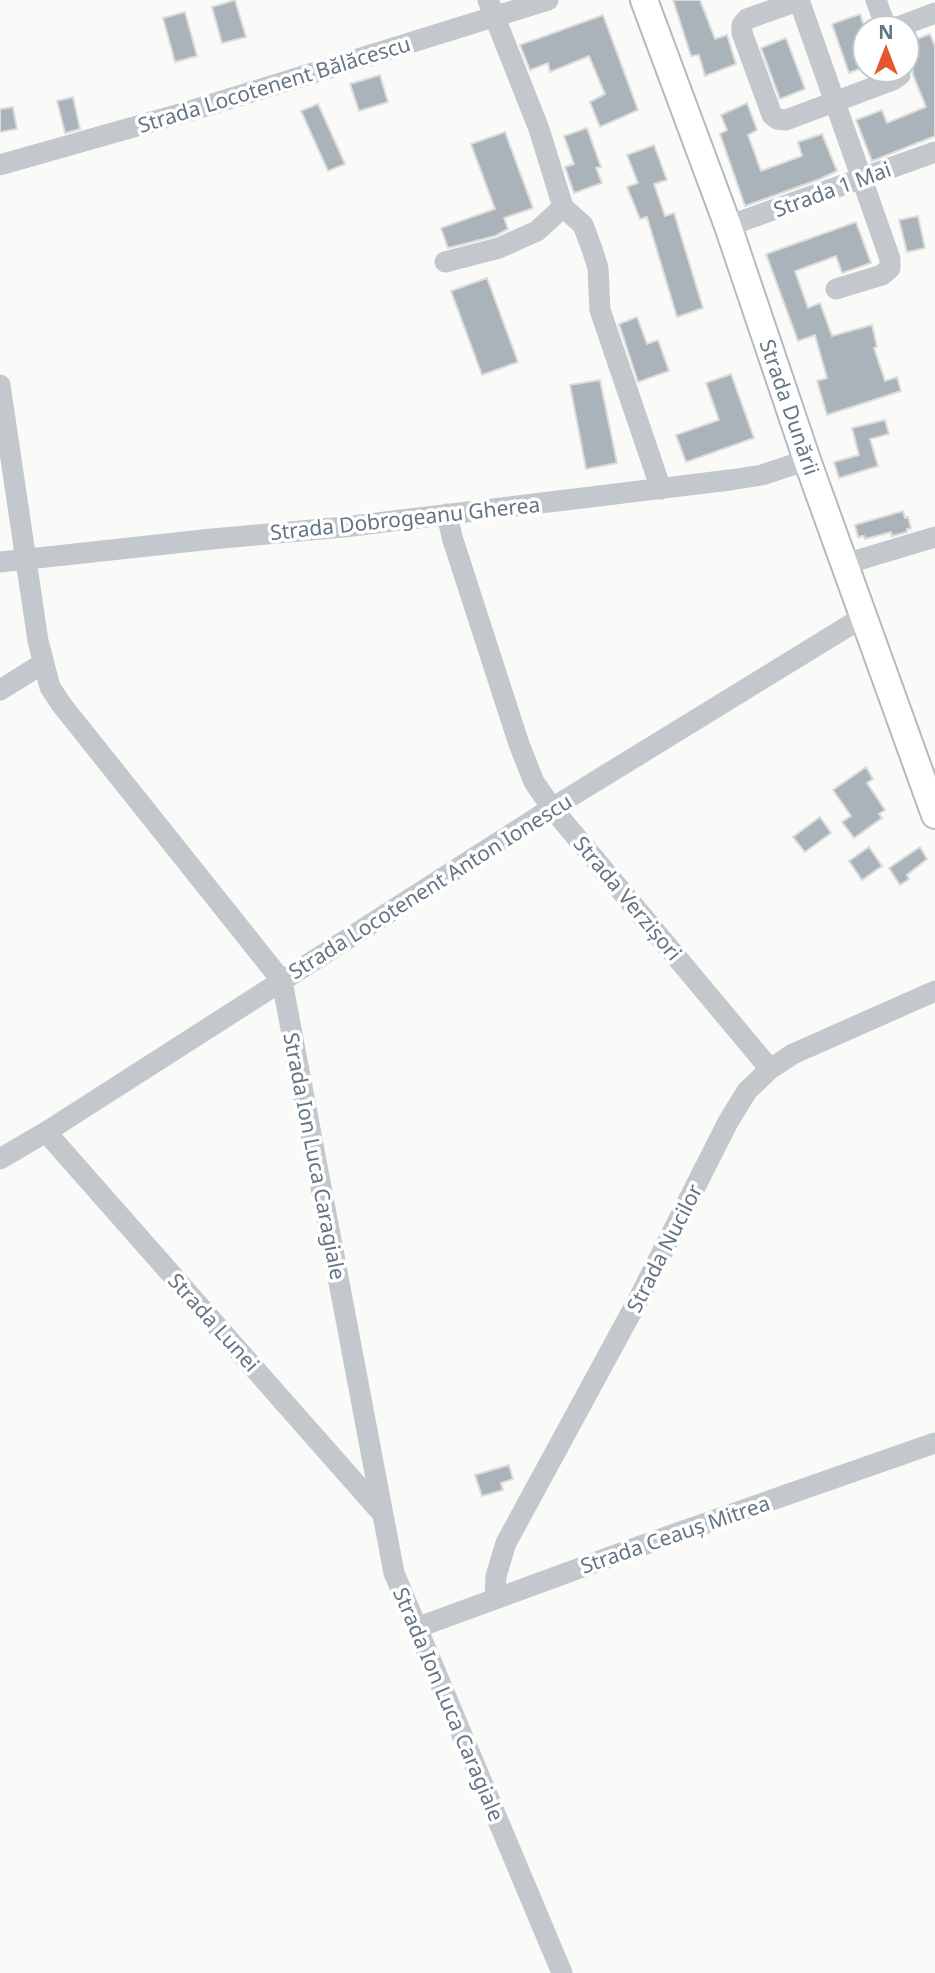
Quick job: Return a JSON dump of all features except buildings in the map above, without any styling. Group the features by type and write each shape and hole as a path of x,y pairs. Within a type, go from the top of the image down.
{"main road":[{"name":"Strada Dunării","path":"644,0 728,226 807,460 935,815"}],"street":[{"name":"Strada Locotenent Bălăcescu","path":"0,165 190,111 491,8 548,0"},
{"path":"836,289 882,275 890,268 890,259 834,102 799,0 747,19 742,25 742,33 772,115 777,119 786,120 834,102 882,84"},
{"path":"491,8 539,129 563,206 583,225 592,249 598,268 600,310 662,489"},
{"name":"Strada 1 Mai","path":"728,226 935,152"},
{"path":"444,262 499,248 537,231 563,206"},
{"name":"Strada Ion Luca Caragiale","path":"0,385 42,664 50,687 282,981 394,1573 562,1973"},
{"name":"Strada Dobrogeanu Gherea","path":"0,562 344,527 662,489 762,475 807,460"},
{"name":"Strada Verzișori","path":"447,514 519,744 534,782 552,808 769,1069"},
{"path":"845,564 935,537"},
{"name":"Strada Locotenent Anton Ionescu","path":"0,1159 552,808 863,617"},
{"path":"0,690 42,664"},
{"name":"Strada Nucilor","path":"495,1598 496,1576 506,1542 638,1300 728,1122 747,1091 769,1069 793,1054 935,991"},
{"name":"Strada Lunei","path":"46,1132 382,1513"},
{"name":"Strada Ceauș Mitrea","path":"416,1628 935,1443"}]}
